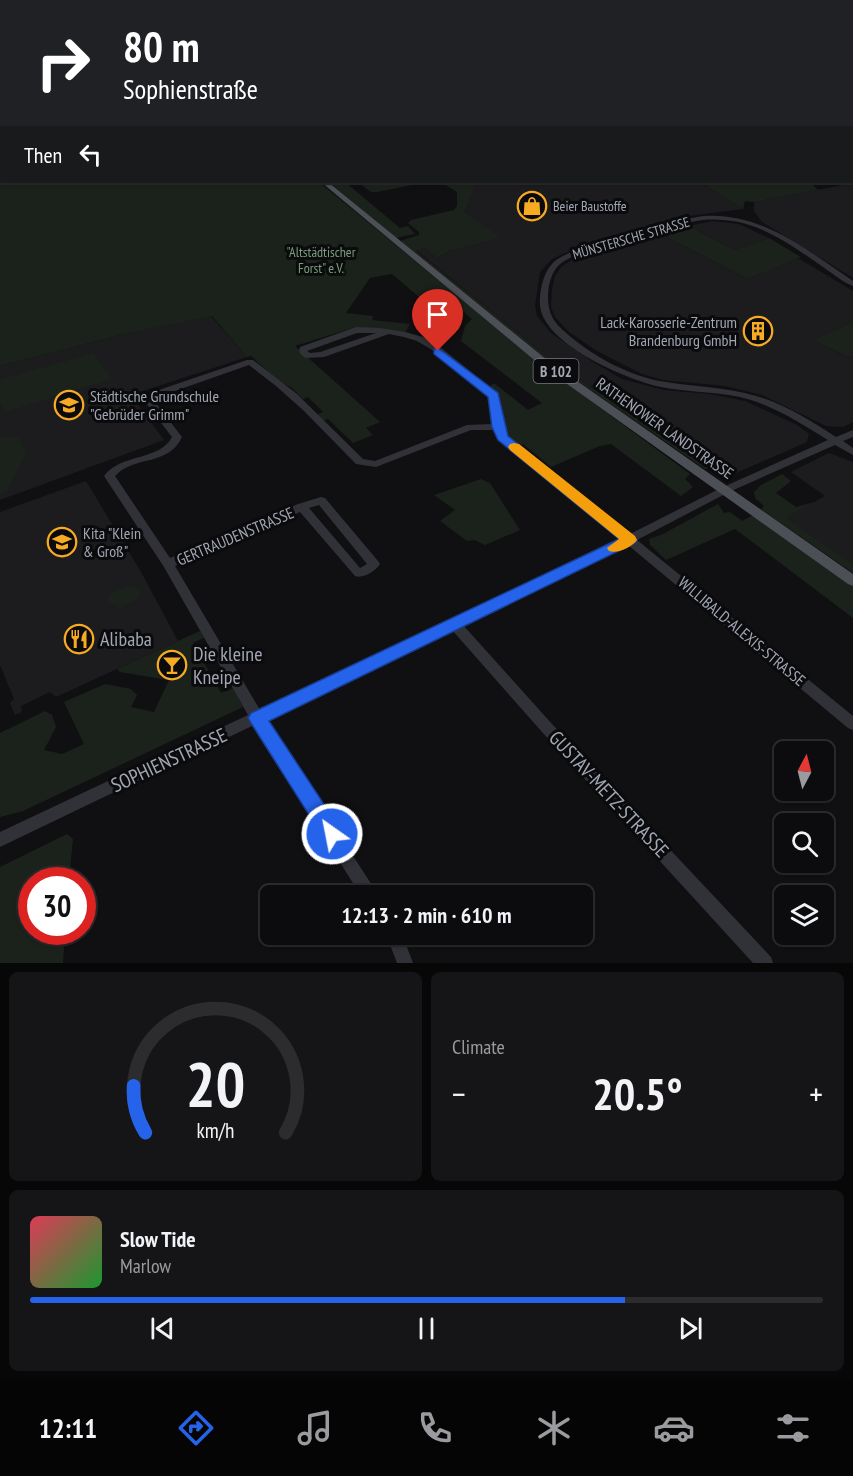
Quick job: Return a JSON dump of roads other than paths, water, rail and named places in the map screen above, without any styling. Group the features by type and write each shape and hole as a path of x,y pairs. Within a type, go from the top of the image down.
{"main road":[{"name":"RATHENOWER LANDSTRASSE","path":"325,183 543,362 853,581"}],"street":[{"name":"MÜNSTERSCHE STRASSE","path":"853,284 759,226 738,220 712,218 689,221 570,255 558,262 550,272 544,307 552,325 621,372 663,385 726,391 759,400 782,410 853,452"},
{"path":"387,332 321,355 308,356 303,352 303,349 356,330 387,332 419,338 494,395 498,427"},
{"name":"GERTRAUDENSTRASSE","path":"363,885 257,718 168,564 110,476 119,467 168,450 176,444 177,437 150,402 150,396 250,362 286,387 360,462 376,464 470,427 498,427"},
{"name":"WILLIBALD-ALEXIS-STRASSE","path":"498,427 502,438 853,724"},
{"name":"SOPHIENSTRASSE","path":"0,840 630,540 725,490 853,433"},
{"name":"GERTRAUDENSTRASSE","path":"168,564 302,507 321,501 374,564 373,566 359,573 356,572 302,507"},
{"name":"GUSTAV-METZ-STRASSE","path":"454,623 547,728 765,963"},
{"path":"398,945 405,963"}],"place":[{"name":"Beier Baustoffe","path":"532,206"},
{"name":"Lack-Karosserie-Zentrum Brandenburg GmbH","path":"758,331"},
{"name":"Städtische Grundschule \"Gebrüder Grimm\"","path":"69,405"},
{"name":"Kita \"Klein & Groß\"","path":"62,542"},
{"name":"Alibaba","path":"79,639"},
{"name":"Die kleine Kneipe","path":"172,665"}],"park label":[{"name":"\"Altstädtischer Forst\" e.V.","path":"321,260"}]}
